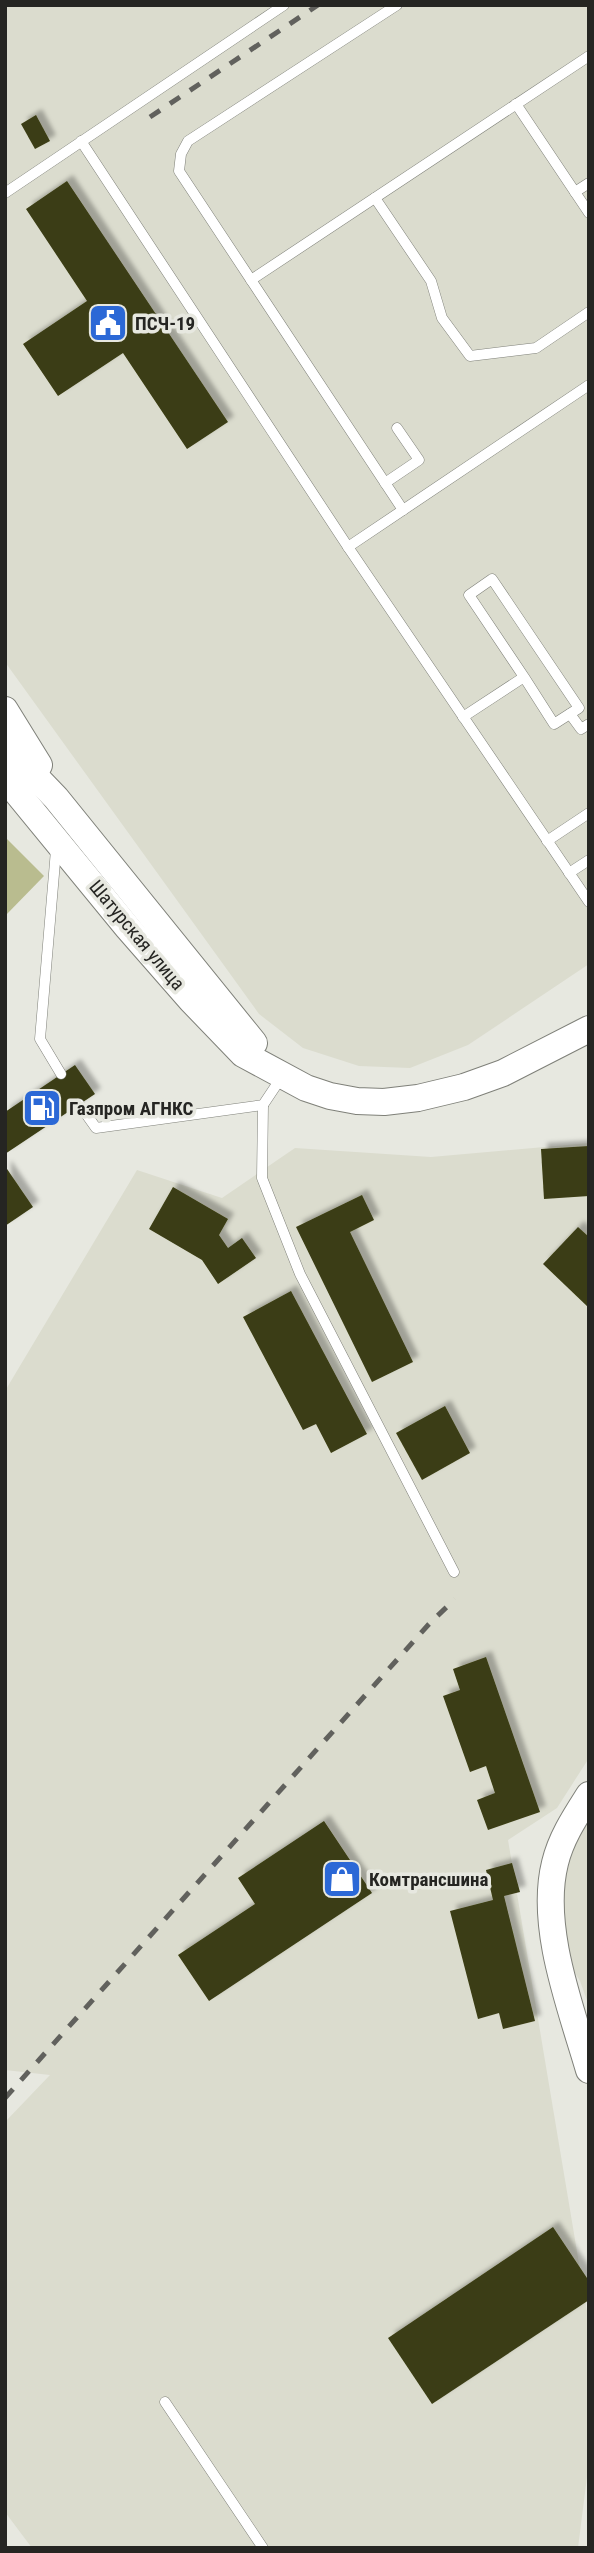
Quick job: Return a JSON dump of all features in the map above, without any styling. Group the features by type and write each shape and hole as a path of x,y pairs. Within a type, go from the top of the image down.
{"main road":[{"path":"5,710 38,762 56,798"},
{"path":"5,745 56,798"},
{"name":"Шатурская улица","path":"5,778 128,928 243,1054 318,1092 357,1101 384,1102 418,1098 464,1087 503,1073 589,1029"},
{"name":"Шатурская улица","path":"56,798 245,1032 283,1075"},
{"path":"589,1795 567,1830 555,1862 549,1895 558,1958 589,2070"}],"lane":[{"path":"5,193 284,5"},
{"path":"397,5 188,141 181,154 179,171 403,510"},
{"path":"251,280 589,56"},
{"path":"516,104 589,213"},
{"path":"81,141 348,547 589,902"},
{"path":"575,192 589,183"},
{"path":"375,198 430,281 442,318 470,356 536,348 589,312"},
{"path":"348,547 589,385"},
{"path":"385,483 419,460 397,428"},
{"path":"492,579 579,708 554,724 524,677 469,594 492,579"},
{"path":"463,717 524,677"},
{"path":"570,714 581,729 589,724"},
{"path":"547,841 589,813"},
{"path":"57,839 40,1039 61,1074"},
{"path":"569,873 589,860"},
{"path":"283,1075 264,1105 262,1178 300,1274 454,1572"},
{"path":"79,1104 96,1128 264,1105"},
{"path":"165,2402 263,2548"}],"shaded area":[{"path":"5,5 589,5 589,964 468,1045 410,1068 359,1066 303,1048 259,1014 5,662"},
{"path":"589,1143 589,1758 557,1808 508,1840 589,2323 589,2461 578,2548 32,2548 5,2512 5,2122 50,2075 5,2070 5,1391 137,1170 222,1198 295,1148 431,1157"},
{"path":"589,1815 589,2006 580,1981 570,1965 559,1877"}],"green space":[{"path":"5,837 44,876 5,916"}],"building":[{"path":"36,115 50,141 35,149 21,124"},
{"name":"ПСЧ-19","path":"67,181 228,422 187,449 123,353 58,396 23,344 87,301 26,209"},
{"name":"Газпром АГНКС","path":"75,1065 95,1094 5,1154 5,1112"},
{"path":"589,1146 589,1196 544,1199 541,1149"},
{"path":"5,1166 33,1207 5,1226"},
{"path":"173,1187 228,1219 219,1235 228,1248 242,1238 256,1258 218,1284 202,1260 149,1229"},
{"path":"362,1195 374,1220 350,1232 413,1362 372,1382 296,1227"},
{"path":"578,1227 589,1237 589,1308 543,1264"},
{"path":"291,1291 367,1434 331,1453 316,1424 303,1430 243,1317"},
{"path":"445,1406 470,1453 422,1480 396,1433"},
{"path":"486,1657 540,1812 488,1830 477,1800 495,1793 486,1766 470,1772 443,1696 460,1690 453,1669"},
{"path":"324,1821 372,1893 209,2001 178,1955 255,1904 238,1878"},
{"path":"512,1863 520,1892 504,1896 535,2021 503,2029 499,2013 478,2019 450,1911 493,1900 486,1870"},
{"path":"553,2227 589,2281 589,2300 432,2404 388,2338"}],"railway":[{"path":"150,117 318,5"},
{"path":"5,2098 429,1624 455,1599"}],"place":[{"name":"ПСЧ-19","path":"108,323"},
{"name":"Газпром АГНКС","path":"42,1108"},
{"name":"Комтрансшина","path":"342,1879"}]}
